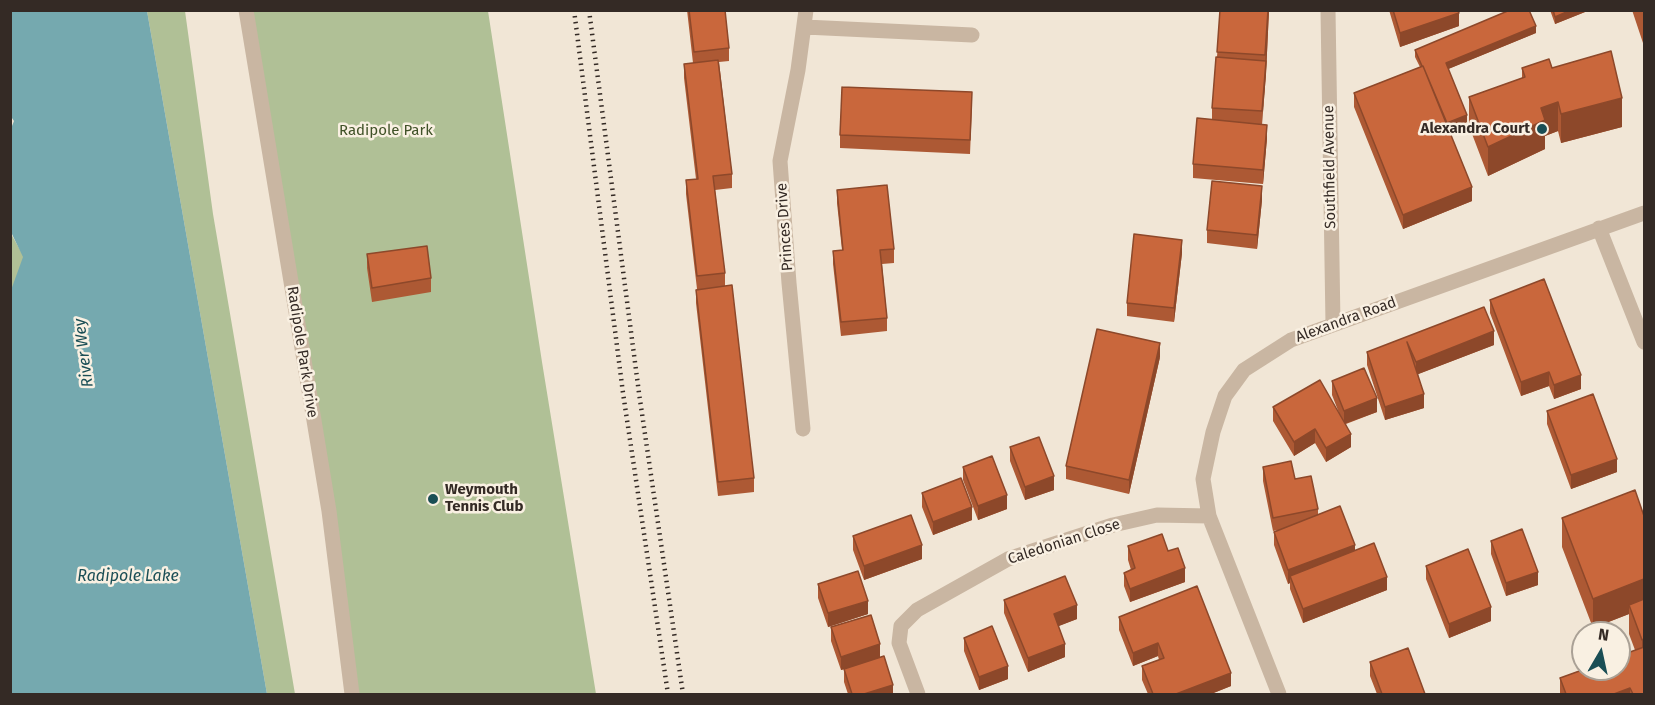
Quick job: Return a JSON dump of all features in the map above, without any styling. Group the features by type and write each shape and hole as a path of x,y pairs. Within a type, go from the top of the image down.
{"street":[{"name":"Radipole Park Drive","path":"246,10 329,511 352,694"},
{"name":"Princes Drive","path":"803,429 780,161 805,27 806,10"},
{"name":"Southfield Avenue","path":"1328,10 1333,324"},
{"path":"805,27 972,35"},
{"name":"Alexandra Road","path":"1279,694 1209,516 1203,479 1213,432 1225,396 1244,370 1291,340 1644,213"},
{"path":"1599,228 1644,342"},
{"name":"Caledonian Close","path":"918,694 899,642 902,626 917,610 1008,559 1113,525 1157,515 1209,516"}],"green space":[{"path":"147,11 185,11 213,214 295,694 267,694"},
{"name":"Radipole Park","path":"246,11 488,11 596,694 352,694"},
{"path":"10,232 24,257 11,293 10,293"}],"water":[{"name":"Radipole Lake","path":"11,10 147,11 267,694 11,694 10,293 23,257 11,232 10,131 14,121 10,115"}],"building":[{"path":"689,10 725,10 729,48 694,52"},
{"path":"1220,10 1268,10 1265,55 1217,52"},
{"path":"1393,10 1458,10 1459,13 1400,33"},
{"path":"1510,10 1529,10 1536,26 1446,63 1467,115 1447,123 1415,50"},
{"path":"1553,10 1571,10 1555,17"},
{"path":"1611,51 1622,98 1561,114 1558,102 1541,108 1545,120 1488,147 1469,97 1525,77 1522,68 1549,59 1552,68"},
{"path":"1216,57 1266,61 1262,111 1212,108"},
{"path":"718,60 732,174 713,176 725,273 697,276 686,180 698,179 684,64"},
{"path":"1423,66 1472,187 1403,215 1354,93"},
{"path":"842,87 972,92 970,140 840,135"},
{"path":"1197,118 1267,125 1263,170 1193,164"},
{"path":"1212,181 1262,186 1257,235 1207,230"},
{"path":"887,185 894,249 880,250 887,318 841,322 833,251 843,250 837,190"},
{"path":"1134,234 1182,240 1174,308 1127,303"},
{"path":"427,246 431,278 372,288 367,254"},
{"path":"1544,279 1581,375 1554,385 1549,372 1521,382 1490,300"},
{"path":"732,285 754,478 718,482 696,290"},
{"path":"1484,307 1494,331 1416,362 1407,342 1424,394 1385,407 1367,352"},
{"path":"1097,329 1160,343 1129,480 1066,466"},
{"path":"1364,368 1377,398 1344,411 1332,381"},
{"path":"1320,380 1351,434 1326,448 1315,429 1294,442 1273,407"},
{"path":"1593,394 1617,459 1571,475 1547,411"},
{"path":"1039,437 1054,476 1025,487 1010,447"},
{"path":"992,456 1007,495 978,506 963,467"},
{"path":"1291,461 1295,479 1311,476 1318,509 1273,518 1263,467"},
{"path":"961,478 972,507 933,522 922,493"},
{"path":"1635,490 1644,516 1644,579 1593,599 1562,518"},
{"path":"1340,506 1355,545 1288,570 1274,532"},
{"path":"911,515 922,545 864,566 853,536"},
{"path":"1522,529 1538,572 1506,583 1491,541"},
{"path":"1162,534 1168,551 1178,548 1185,568 1130,589 1124,573 1135,568 1128,546"},
{"path":"1374,543 1387,577 1303,609 1290,576"},
{"path":"1468,549 1491,607 1449,624 1426,566"},
{"path":"858,571 868,601 828,613 818,584"},
{"path":"1065,576 1077,605 1054,614 1065,644 1028,658 1004,600"},
{"path":"1197,586 1231,673 1176,694 1153,694 1142,666 1164,658 1158,643 1133,653 1119,617"},
{"path":"1644,599 1644,639 1642,640 1629,605"},
{"path":"871,615 880,644 841,657 831,627"},
{"path":"992,626 1008,666 979,677 964,638"},
{"path":"1644,647 1644,694 1633,694 1630,688 1614,694 1566,694 1560,678 1571,674 1571,681 1631,681 1631,652"},
{"path":"1408,648 1425,694 1382,694 1370,662"},
{"path":"884,656 893,685 864,694 852,694 844,669"}],"railway":[{"path":"574,10 623,393 668,694"},
{"path":"589,10 639,393 683,694"}],"place":[{"name":"Alexandra Court","path":"1542,129"},
{"name":"Weymouth Tennis Club","path":"433,499"}],"water label":[{"name":"River Wey","path":"84,353"}]}
